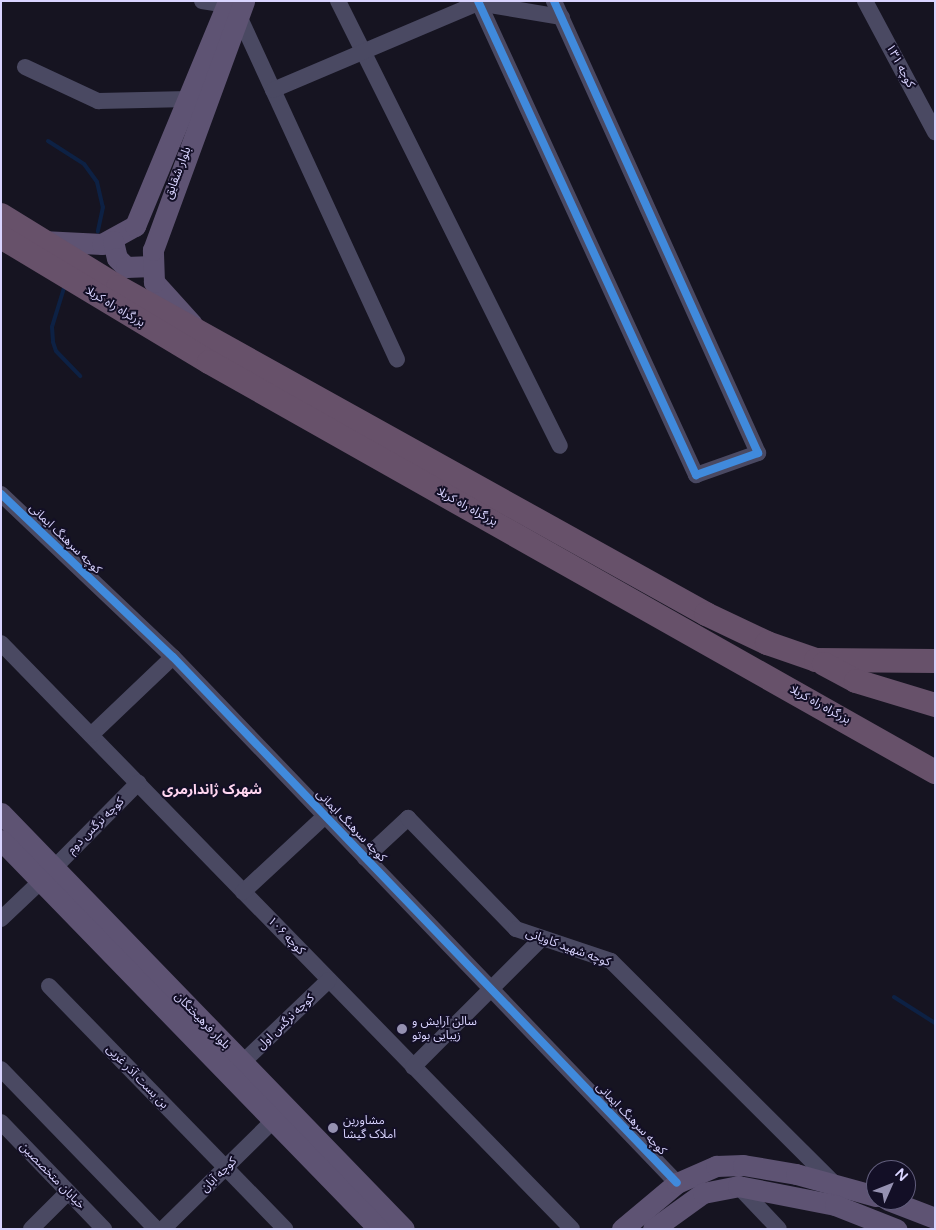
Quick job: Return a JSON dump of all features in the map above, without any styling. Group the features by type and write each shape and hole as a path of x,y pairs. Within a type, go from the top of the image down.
{"highway":[{"name":"بزرگراه راه کربلا","path":"1,215 42,242 203,334 697,610 767,643 816,660 935,661"},
{"name":"بزرگراه راه کربلا","path":"1,237 209,362 935,772"},
{"path":"816,660 856,680 935,705"},
{"path":"862,730 935,763"}],"main road":[{"name":"بلوار شقایق","path":"113,241 143,214 189,100 234,6"},
{"name":"بلوار شقایق","path":"152,266 161,218 234,6"},
{"path":"42,242 113,241 117,258 126,267 152,266 154,282 203,334"},
{"name":"بلوار فرهیختگان","path":"1,813 48,874 274,1120 379,1229"},
{"name":"بلوار فرهیختگان","path":"1,840 48,874 242,1063 404,1229"},
{"path":"622,1229 677,1182 716,1166 743,1165 834,1182 866,1193"},
{"path":"653,1229 703,1193 738,1186 855,1213 890,1228"},
{"path":"914,1210 935,1218"}],"street":[{"path":"202,1 234,6 397,359"},
{"path":"338,1 560,446"},
{"path":"478,2 696,475 758,453 554,1"},
{"name":"کوچه ۱۳۱","path":"865,1 935,132"},
{"path":"273,90 478,2 562,17"},
{"path":"25,67 98,101 189,100"},
{"name":"کوچه سرهنگ ایمانی","path":"1,494 173,657 677,1182"},
{"name":"کوچه ۱۰۶","path":"1,643 572,1229"},
{"path":"91,735 173,657"},
{"name":"کوچه نرگس دوم","path":"1,919 138,784"},
{"path":"243,892 325,816"},
{"name":"کوچه شهید کاویانی","path":"365,858 408,818 516,929 611,961 834,1182 855,1213"},
{"path":"413,1066 542,938"},
{"name":"کوچه نرگس اول","path":"242,1063 329,980"},
{"name":"بن بست آذر غربی","path":"49,986 285,1229"},
{"path":"1,1070 156,1229"},
{"name":"کوچه آبان","path":"163,1229 274,1120"},
{"name":"خیابان متخصصین","path":"1,1122 104,1229"},
{"path":"738,1186 779,1229"},
{"path":"31,1229 68,1192"}],"waterway":[{"path":"48,141 84,164 97,182 103,207 98,231"},
{"path":"64,288 52,327 53,342 56,351 80,376"},
{"path":"894,997 935,1023"}],"cycle path":[{"path":"478,1 696,475 758,453 554,1"},
{"path":"1,494 173,657 677,1183"}],"place":[{"name":"سالن آرایش و زیبایی بوتو","path":"402,1029"},
{"name":"مشاورین املاک گیشا","path":"333,1128"}],"district":[{"name":"شهرک ژاندارمری","path":"212,790"}]}
